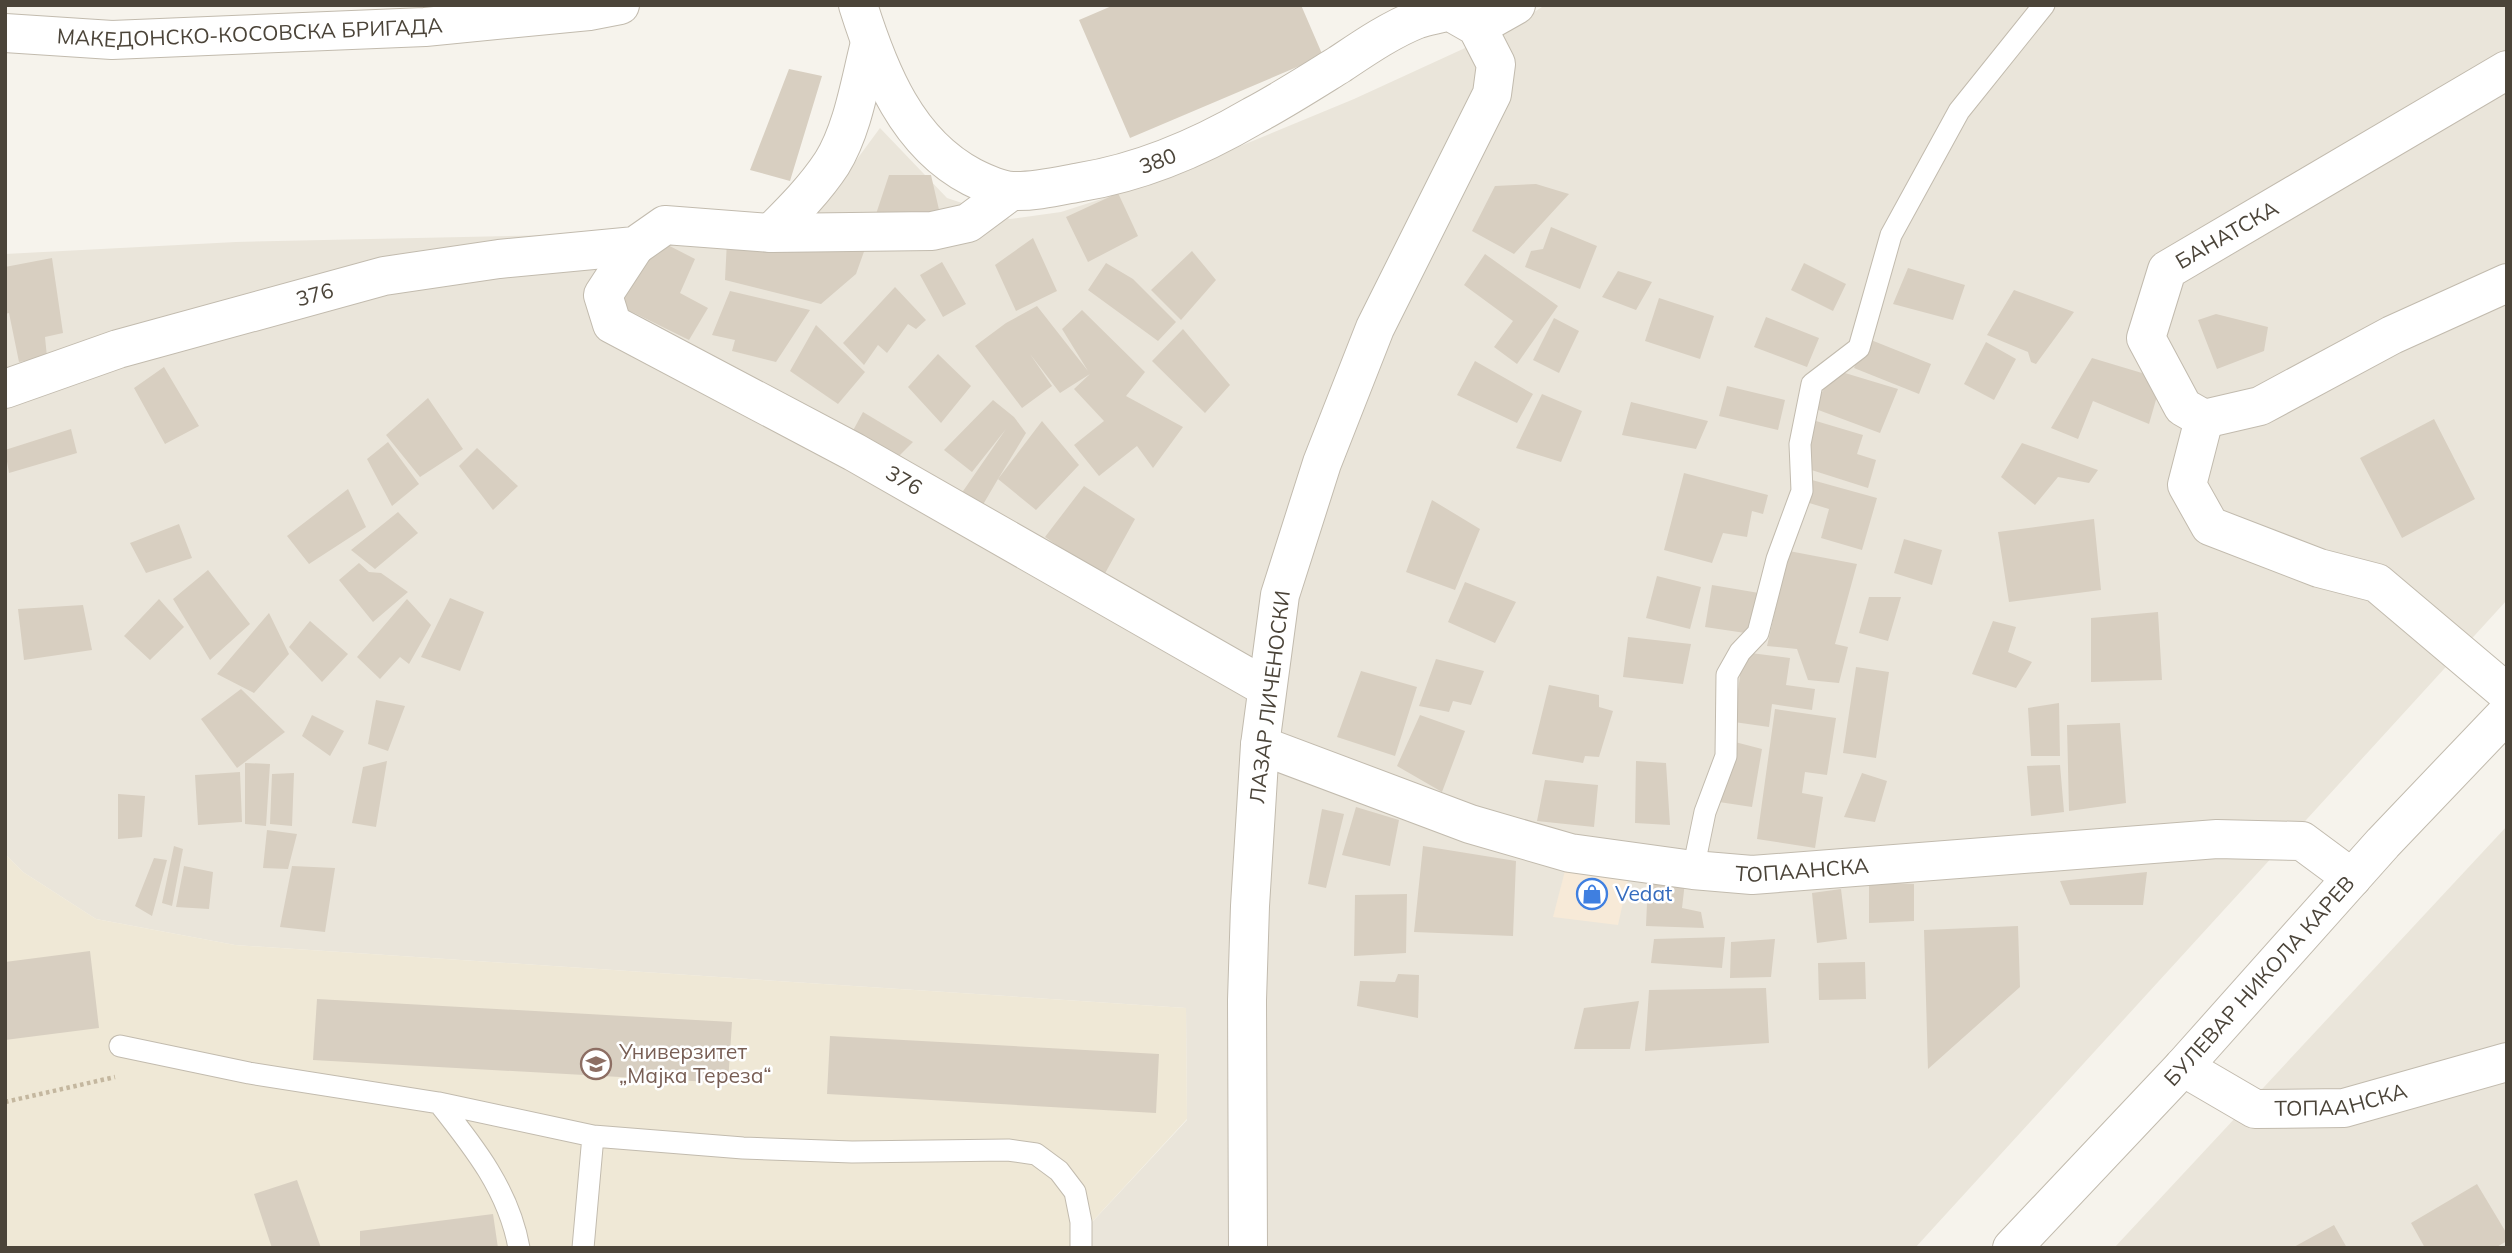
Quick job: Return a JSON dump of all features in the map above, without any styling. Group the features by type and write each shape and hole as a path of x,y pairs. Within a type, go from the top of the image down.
{"street":[{"name":"МАКЕДОНСКО-КОСОВСКА БРИГАДА","path":"5,33 112,40 398,28 575,13 619,5"},
{"name":"380","path":"858,5 870,43 900,108 915,130 962,172 1011,191 1101,179 1154,164 1251,118 1385,36 1418,19 1449,11 1477,27"},
{"path":"1477,27 1516,5"},
{"name":"ЛАЗАР ЛИЧЕНОСКИ","path":"1248,1248 1247,1000 1260,745 1280,595 1322,463 1375,328 1492,94 1496,64 1477,27"},
{"path":"771,233 809,194 833,161 847,129 870,43"},
{"name":"БАНАТСКА","path":"2204,419 2183,407 2146,338 2167,270 2507,71"},
{"name":"376","path":"1011,191 968,223 932,231 771,233 665,225 635,246 603,295 612,324 854,452 1267,688"},
{"name":"376","path":"5,389 118,349 384,276 499,259 635,246"},
{"path":"2507,283 2392,335 2260,406 2204,419 2187,485 2210,526 2319,568 2377,583 2507,693"},
{"name":"БУЛЕВАР НИКОЛА КАРЕВ","path":"2012,1248 2183,1067 2352,878 2507,713"},
{"name":"ТОПААНСКА","path":"1260,745 1470,824 1557,849 1693,870 1752,875 2217,839 2302,841 2352,878"},
{"name":"ТОПААНСКА","path":"2183,1067 2255,1109 2344,1108 2507,1062"}],"lane":[{"path":"1693,870 1705,812 1726,756 1727,675 1740,652 1758,633 1777,559 1802,491 1800,444 1812,384 1858,348 1891,235 1959,111 2044,5"},
{"path":"120,1046 248,1073 439,1103 593,1136 743,1148 852,1152 1008,1150 1036,1154 1059,1171 1075,1192 1081,1222 1081,1248"},
{"path":"439,1103 469,1141 502,1192 511,1213 519,1248"},
{"path":"583,1248 593,1136"}],"path":[{"path":"5,1102 123,1076"}],"shaded area":[{"path":"1545,5 2507,5 2507,600 1915,1248 1068,1248 1187,1120 1186,1008 235,945 96,919 23,872 5,854 5,254 236,242 652,233 824,204 880,128 947,198 1010,219 1061,212 1151,183 1354,99 1513,26"},
{"path":"2507,826 2507,1248 2114,1248"},
{"name":"Универзитет „Мајка Тереза“","path":"5,854 23,872 96,919 235,945 1186,1008 1187,1119 1068,1248 5,1248"},
{"name":"Vedat","path":"1567,863 1630,871 1618,925 1553,917"}],"building":[{"path":"1114,5 1301,5 1323,56 1130,138 1079,20"},
{"path":"789,69 822,76 790,181 750,170"},
{"path":"889,175 931,175 940,214 875,217"},
{"path":"1536,184 1569,194 1514,254 1472,231 1495,186"},
{"path":"1118,193 1138,236 1088,262 1066,217"},
{"path":"1551,227 1597,246 1580,289 1525,267 1531,251 1543,249"},
{"path":"1033,238 1057,291 1016,311 995,265"},
{"path":"656,239 695,259 680,293 708,308 689,340 612,302"},
{"path":"727,241 866,246 856,274 821,304 725,280"},
{"path":"1192,251 1216,280 1181,320 1151,290"},
{"path":"1485,254 1558,306 1517,364 1494,347 1513,321 1464,285"},
{"path":"52,258 63,333 45,337 47,357 19,362 9,313 5,314 5,267"},
{"path":"942,262 966,304 943,317 920,275"},
{"path":"1106,263 1133,279 1176,322 1158,341 1088,290"},
{"path":"1804,263 1846,284 1833,311 1791,290"},
{"path":"1908,268 1965,285 1953,320 1893,304"},
{"path":"1618,271 1652,282 1636,310 1602,297"},
{"path":"895,287 926,320 916,329 908,324 887,353 878,345 864,365 843,343"},
{"path":"2014,290 2074,312 2036,364 2031,362 2028,352 1987,335"},
{"path":"730,291 810,310 776,362 732,351 735,340 712,335"},
{"path":"1659,298 1714,316 1700,359 1645,341"},
{"path":"1037,306 1088,371 1062,329 1082,310 1145,372 1126,396 1183,427 1153,468 1137,446 1099,476 1074,445 1104,421 1074,389 1090,374 1060,393 1030,354 1052,386 1022,408 975,346 1006,323"},
{"path":"2216,314 2268,327 2264,351 2217,369 2198,320"},
{"path":"1766,317 1819,338 1807,367 1754,347"},
{"path":"1554,318 1579,331 1559,373 1533,360"},
{"path":"816,325 865,372 838,404 790,371"},
{"path":"1183,329 1230,385 1205,413 1152,361"},
{"path":"1866,338 1931,364 1919,394 1854,368"},
{"path":"1986,342 2016,359 1994,400 1964,384"},
{"path":"938,354 971,386 941,423 908,387"},
{"path":"2092,358 2162,379 2149,424 2093,401 2078,439 2051,428"},
{"path":"1475,361 1533,394 1517,423 1457,395"},
{"path":"164,367 199,426 165,444 134,388"},
{"path":"1835,370 1898,389 1880,433 1813,408"},
{"path":"1727,386 1785,400 1778,430 1719,416"},
{"path":"1542,394 1582,411 1561,462 1516,448"},
{"path":"428,398 463,449 420,477 386,435"},
{"path":"993,400 1014,417 1026,433 981,508 961,494 1006,429 972,472 944,450"},
{"path":"1631,402 1708,421 1696,449 1622,435"},
{"path":"863,412 913,442 894,461 849,438"},
{"path":"2434,419 2475,499 2402,538 2360,458"},
{"path":"1042,421 1079,465 1036,510 998,479"},
{"path":"1816,421 1863,435 1857,454 1876,460 1868,488 1802,467"},
{"path":"71,429 77,453 9,473 5,450"},
{"path":"388,442 419,484 392,506 367,459"},
{"path":"2022,443 2098,470 2089,483 2058,477 2035,505 2001,477"},
{"path":"477,448 518,486 493,510 459,466"},
{"path":"1684,473 1768,495 1763,514 1752,511 1747,537 1723,533 1712,563 1664,550"},
{"path":"1812,480 1877,498 1862,550 1821,538 1829,509 1806,502"},
{"path":"1084,486 1135,519 1103,577 1045,537"},
{"path":"348,489 366,527 309,564 287,536"},
{"path":"1432,500 1480,529 1455,590 1406,572"},
{"path":"398,512 418,533 375,569 351,550"},
{"path":"2094,519 2101,590 2009,602 1998,532"},
{"path":"179,524 192,558 146,573 130,543"},
{"path":"1904,539 1942,550 1932,585 1894,573"},
{"path":"1789,551 1857,564 1835,644 1848,647 1839,683 1808,680 1797,649 1767,646"},
{"path":"359,563 369,572 381,573 408,592 373,622 339,580"},
{"path":"208,570 250,624 210,660 173,599"},
{"path":"1657,576 1701,587 1690,629 1646,618"},
{"path":"1465,582 1516,602 1495,643 1448,622"},
{"path":"1712,585 1759,593 1752,634 1705,627"},
{"path":"1869,597 1901,597 1888,641 1859,633"},
{"path":"450,598 484,612 460,671 421,657"},
{"path":"159,599 184,627 150,660 124,636"},
{"path":"407,599 431,625 409,664 400,657 380,679 357,657"},
{"path":"83,605 92,650 24,660 18,609"},
{"path":"2158,612 2162,680 2091,682 2091,618"},
{"path":"269,613 289,654 254,693 217,674"},
{"path":"310,621 348,654 322,682 289,647"},
{"path":"1993,621 2016,627 2008,652 2032,662 2016,688 1972,674"},
{"path":"1628,637 1691,644 1683,684 1623,677"},
{"path":"1743,652 1790,658 1786,685 1815,689 1812,710 1772,704 1769,727 1734,722"},
{"path":"1436,659 1484,671 1471,705 1453,701 1449,712 1419,706"},
{"path":"1856,667 1889,672 1876,758 1843,753"},
{"path":"1361,671 1417,687 1395,756 1337,737"},
{"path":"1549,685 1599,695 1599,707 1613,711 1599,757 1585,756 1583,763 1532,754"},
{"path":"241,689 285,732 237,768 201,719"},
{"path":"376,700 405,706 388,751 368,744"},
{"path":"2059,703 2060,756 2031,756 2028,708"},
{"path":"1775,709 1836,718 1827,775 1805,772 1802,793 1823,797 1815,848 1757,839"},
{"path":"312,715 344,731 330,756 302,736"},
{"path":"1420,715 1465,731 1442,792 1397,766"},
{"path":"2120,723 2126,803 2069,811 2067,725"},
{"path":"1735,742 1762,749 1752,807 1719,802"},
{"path":"387,761 376,827 352,823 363,767"},
{"path":"1636,761 1666,763 1670,825 1635,823"},
{"path":"245,763 270,764 266,826 245,824"},
{"path":"2060,765 2064,812 2031,816 2027,766"},
{"path":"240,772 242,822 198,825 195,775"},
{"path":"294,773 292,826 270,824 272,774"},
{"path":"1862,773 1887,781 1875,822 1844,817"},
{"path":"1545,780 1598,785 1594,827 1537,821"},
{"path":"118,794 145,796 142,837 118,839"},
{"path":"1356,807 1399,820 1390,866 1342,855"},
{"path":"1322,809 1344,814 1326,888 1308,884"},
{"path":"267,830 297,834 288,869 263,868"},
{"path":"174,846 183,849 172,906 162,903"},
{"path":"1423,846 1516,861 1513,936 1414,932"},
{"path":"154,858 167,860 152,916 135,906"},
{"path":"184,866 213,872 209,909 176,907"},
{"path":"292,866 335,868 325,932 280,927"},
{"path":"2147,872 2143,905 2070,905 2060,881"},
{"path":"1648,880 1685,882 1682,908 1701,912 1704,928 1646,926"},
{"path":"1869,882 1914,884 1914,921 1869,923"},
{"path":"1841,889 1847,939 1817,943 1812,893"},
{"path":"1407,894 1406,953 1354,956 1355,895"},
{"path":"2018,926 2020,987 1928,1069 1924,930"},
{"path":"1725,937 1722,968 1651,963 1654,939"},
{"path":"1775,939 1771,977 1730,978 1731,942"},
{"path":"90,951 99,1028 5,1040 5,962"},
{"path":"1865,962 1866,999 1819,1000 1818,963"},
{"path":"1398,974 1419,975 1418,1018 1357,1006 1360,981 1395,982"},
{"path":"1766,988 1769,1043 1645,1051 1649,990"},
{"path":"317,999 732,1022 728,1083 313,1060"},
{"path":"1639,1001 1630,1049 1574,1049 1584,1008"},
{"path":"830,1036 1159,1054 1156,1113 827,1094"},
{"path":"297,1180 321,1248 272,1248 254,1194"},
{"path":"2477,1184 2507,1234 2507,1241 2495,1248 2425,1248 2411,1223"},
{"path":"493,1214 498,1248 360,1248 360,1231"},
{"path":"2334,1225 2347,1248 2292,1248"}],"place":[{"name":"Vedat","path":"1592,894"},
{"name":"Универзитет „Мајка Тереза“","path":"596,1064"}]}
